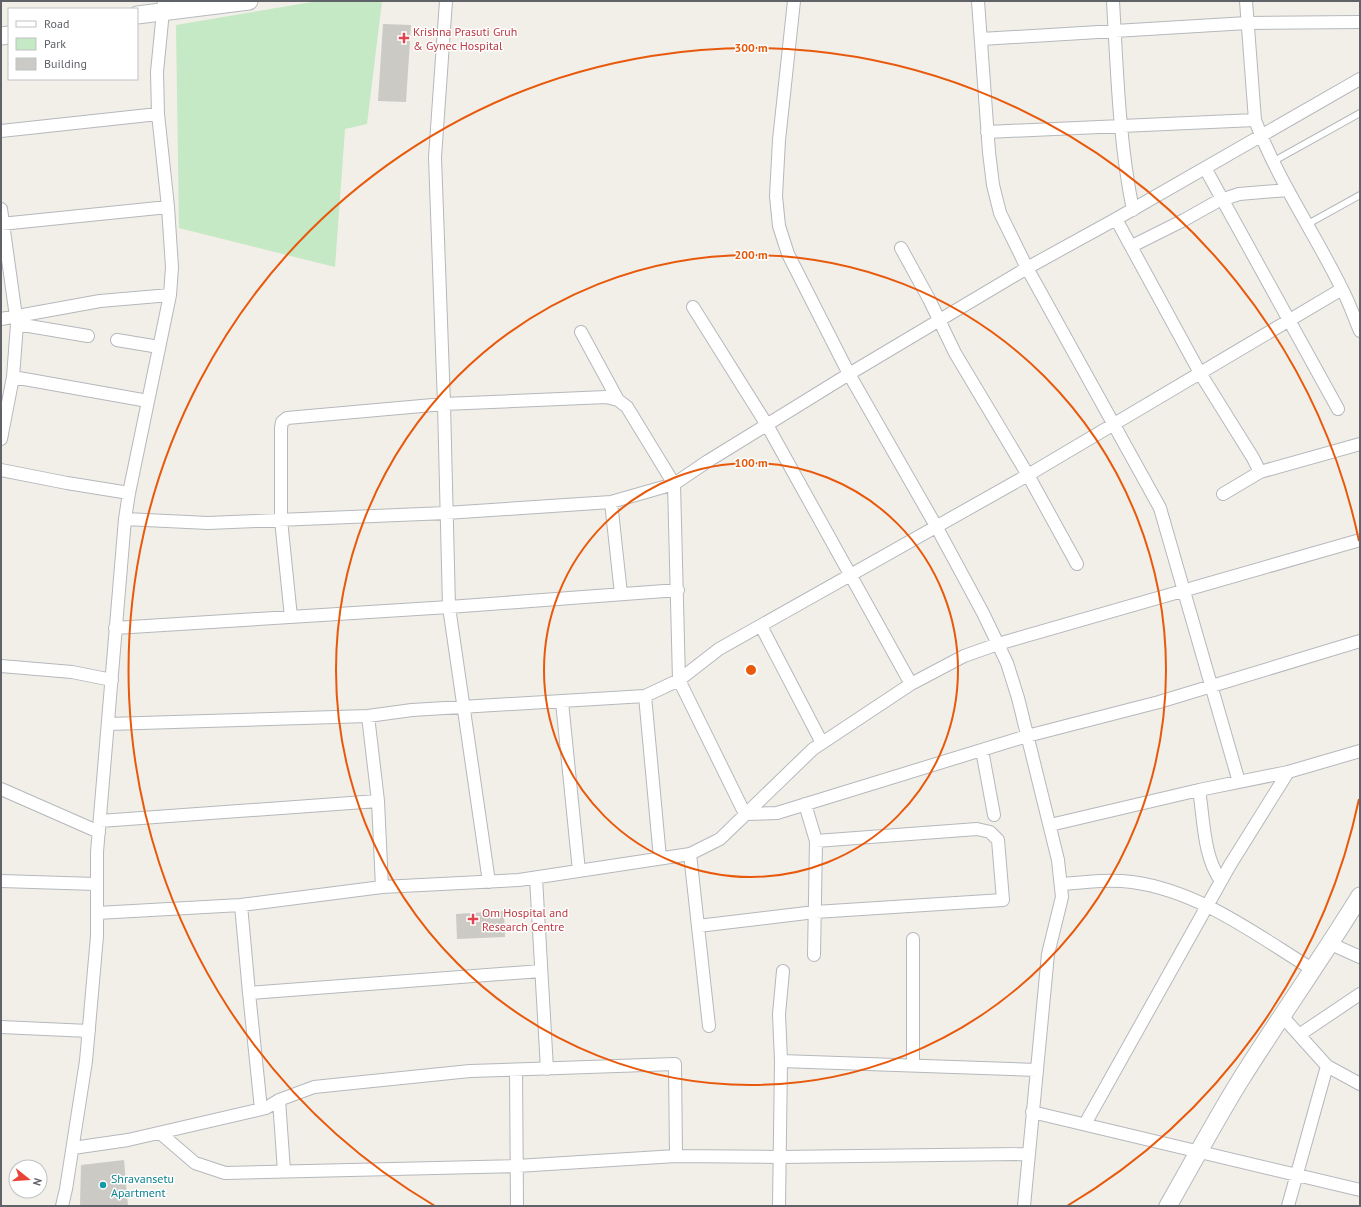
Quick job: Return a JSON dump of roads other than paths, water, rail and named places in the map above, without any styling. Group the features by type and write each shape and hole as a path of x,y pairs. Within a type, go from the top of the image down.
{"street":[{"path":"138,15 164,6 244,1"},
{"path":"446,1 435,157 444,404 449,608 489,882"},
{"path":"794,1 779,140 776,196 779,226 788,254 849,374 936,526 983,613 1007,664 1050,825 1062,884 1062,896 1048,954 1024,1206"},
{"path":"978,1 987,132 993,185 1000,213 1027,268 1160,508 1239,782"},
{"path":"1113,1 1127,181 1133,210"},
{"path":"1246,1 1256,120 1261,136 1306,225 1342,288 1360,331"},
{"path":"62,1206 73,1148 89,1031 97,913 96,884 99,826 125,519 170,295 172,267 168,207 158,114 157,72 164,6"},
{"path":"981,39 1247,23 1360,22"},
{"path":"125,519 208,523 446,513 612,502 674,484 766,424 1027,268 1133,210 1360,79"},
{"path":"1,131 158,114"},
{"path":"987,132 1256,120"},
{"path":"1205,168 1338,409"},
{"path":"1132,246 1222,200 1239,194 1288,190"},
{"path":"2,224 168,207"},
{"path":"1,209 17,320 13,377 1,439"},
{"path":"1116,219 1200,373 1253,458 1260,472"},
{"path":"901,248 930,299 955,352 1028,474 1077,564"},
{"path":"108,724 368,716 412,710 645,696 679,680 719,648 761,626 849,574 1028,474 1342,288"},
{"path":"17,320 100,300 170,295"},
{"path":"693,307 766,424 911,684"},
{"path":"1,319 17,320 88,336"},
{"path":"581,332 618,400 627,407 674,484 678,590 679,680 745,814"},
{"path":"117,340 159,347"},
{"path":"13,377 148,401"},
{"path":"291,617 281,520 281,428 282,422 287,418 444,404 606,397 618,400"},
{"path":"1223,494 1260,472 1360,444"},
{"path":"1,470 129,493"},
{"path":"612,502 621,594"},
{"path":"97,913 241,905 382,887 489,882 536,878 690,854 720,839 813,749 911,684 964,656 998,644 1360,540"},
{"path":"115,628 449,608 678,590"},
{"path":"761,626 822,743"},
{"path":"745,814 777,813 1027,736 1212,686 1360,641"},
{"path":"1,666 72,672 112,680"},
{"path":"645,696 660,858"},
{"path":"562,702 579,871"},
{"path":"368,716 378,801 382,887"},
{"path":"982,750 994,815"},
{"path":"1050,825 1199,790 1288,772 1360,751"},
{"path":"1085,1124 1207,904 1258,818 1288,772"},
{"path":"1,789 99,826 378,801"},
{"path":"1199,790 1213,870 1221,881"},
{"path":"805,804 816,841 814,955"},
{"path":"698,926 815,912 1003,900 998,840 990,832 977,829 816,841"},
{"path":"690,854 709,1026"},
{"path":"536,878 547,1069"},
{"path":"1,881 96,884"},
{"path":"1062,884 1097,881 1130,881 1152,885 1207,904 1312,969"},
{"path":"1168,1206 1240,1080 1360,896"},
{"path":"241,905 261,1109"},
{"path":"913,939 913,1066"},
{"path":"1330,944 1360,958"},
{"path":"249,993 541,971"},
{"path":"778,1206 781,1061 779,1014 783,971"},
{"path":"1299,1035 1360,994"},
{"path":"1282,1016 1327,1066 1360,1084"},
{"path":"1,1027 89,1031"},
{"path":"781,1061 1036,1070"},
{"path":"73,1148 128,1140 261,1109 279,1100 314,1087 470,1071 675,1064 676,1156"},
{"path":"1288,1206 1295,1175 1327,1066"},
{"path":"516,1070 517,1206"},
{"path":"279,1100 284,1171"},
{"path":"1032,1112 1360,1190"},
{"path":"160,1133 195,1163 224,1173 517,1166 676,1156 779,1157 1028,1154"}],"lane":[{"path":"1274,161 1360,113"},
{"path":"1306,225 1360,195"}],"place":[{"name":"Krishna Prasuti Gruh & Gynec Hospital","path":"404,38"},
{"name":"Om Hospital and Research Centre","path":"473,919"},
{"name":"Shravansetu Apartment","path":"103,1185"}]}
